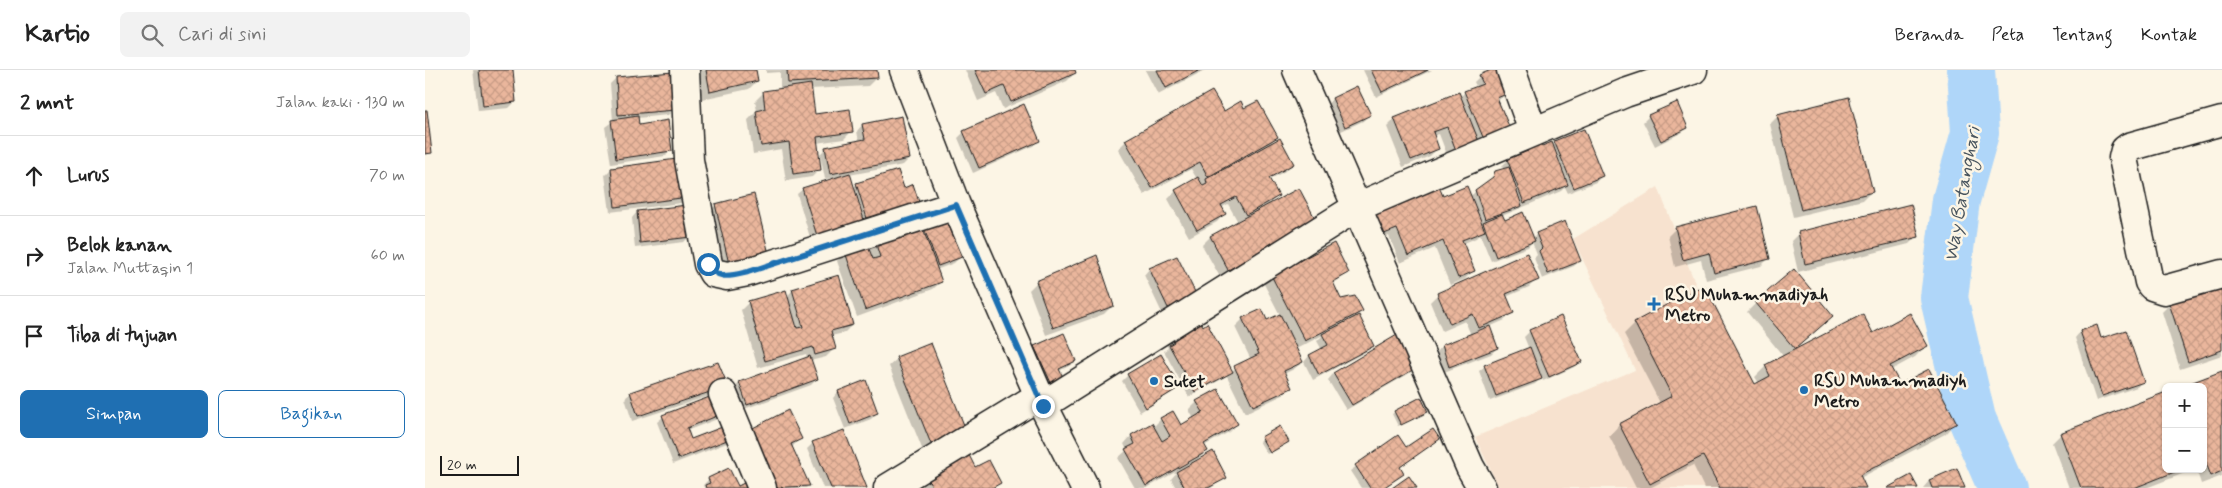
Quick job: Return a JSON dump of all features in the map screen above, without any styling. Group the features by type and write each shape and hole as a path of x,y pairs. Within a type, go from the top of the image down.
{"street":[{"path":"685,70 689,160 708,264 713,273 727,276 748,272 956,205"},
{"path":"906,70 956,205 1041,401 1085,488"},
{"path":"1297,70 1466,458 1482,488"},
{"path":"1511,70 1533,131"},
{"path":"887,488 1041,401 1357,208 1625,93 1693,70"},
{"path":"2222,121 2129,147 2125,150 2123,158 2149,282 2152,286 2164,290 2222,274"},
{"path":"723,394 762,488"}],"shaded area":[{"name":"RSU Muhammadiyah Metro","path":"1658,187 1774,488 1499,488 1475,437 1635,370 1573,239"}],"building":[{"path":"479,70 513,70 516,102 483,106"},
{"path":"706,70 756,70 758,81 710,92"},
{"path":"787,70 877,70 878,78 788,83"},
{"path":"975,70 1075,70 1076,73 1011,102 1004,86 986,94"},
{"path":"1157,70 1200,70 1166,88"},
{"path":"1371,70 1428,70 1382,92"},
{"path":"1491,70 1502,70 1511,92 1497,98 1511,131 1485,142 1464,91 1483,84 1479,75"},
{"path":"673,72 675,110 618,115 616,77"},
{"path":"811,84 815,114 850,109 853,132 817,137 821,170 793,174 789,142 761,146 756,111 765,109 763,91"},
{"path":"1357,86 1371,115 1345,127 1332,98"},
{"path":"1212,91 1224,111 1241,101 1244,108 1258,101 1278,137 1208,177 1200,162 1152,188 1125,140"},
{"path":"1459,92 1482,149 1459,158 1447,127 1433,132 1439,149 1411,160 1394,118"},
{"path":"1849,97 1873,192 1801,210 1777,115"},
{"path":"1677,102 1688,128 1661,141 1648,115"},
{"path":"1024,104 1040,141 979,168 963,131"},
{"path":"425,110 427,110 432,153 425,154"},
{"path":"638,116 639,125 668,120 672,151 616,159 611,120"},
{"path":"902,116 910,159 830,174 825,147 865,139 862,124"},
{"path":"1584,129 1603,176 1574,188 1554,141"},
{"path":"1280,138 1294,164 1269,178 1279,196 1246,215 1236,197 1221,205 1226,214 1197,230 1175,190 1198,177 1203,186 1207,184 1206,179"},
{"path":"1539,140 1542,146 1552,142 1568,185 1524,203 1507,159 1528,151 1526,146"},
{"path":"684,158 688,197 615,207 611,168"},
{"path":"1509,167 1522,206 1485,219 1475,190 1493,177 1495,171"},
{"path":"898,170 904,188 913,184 921,208 869,225 856,183"},
{"path":"850,173 867,230 818,239 802,188"},
{"path":"1437,182 1443,196 1467,186 1485,231 1462,240 1475,271 1458,278 1443,241 1408,256 1397,229 1379,236 1369,210"},
{"path":"1299,188 1317,222 1228,270 1210,236"},
{"path":"754,194 769,254 729,264 715,204"},
{"path":"1911,204 1919,237 1805,264 1798,232"},
{"path":"687,205 691,237 640,243 637,211"},
{"path":"1757,206 1770,259 1714,273 1709,253 1683,260 1675,227"},
{"path":"1523,212 1535,241 1496,257 1483,222 1502,214 1505,220"},
{"path":"945,214 962,257 938,266 922,223"},
{"path":"919,218 942,282 865,310 845,252 867,244 873,259 880,257 873,235"},
{"path":"1565,221 1581,261 1548,274 1539,251 1542,248 1536,233"},
{"path":"1334,243 1349,273 1333,282 1341,299 1355,296 1363,311 1305,341 1271,275"},
{"path":"1527,253 1539,280 1506,294 1514,313 1479,328 1473,314 1450,324 1437,293"},
{"path":"1097,255 1114,306 1053,328 1036,281"},
{"path":"1177,256 1197,296 1168,308 1149,268"},
{"path":"1794,269 1833,316 1795,349 1755,302"},
{"path":"839,275 853,325 831,331 836,349 815,355 813,347 765,361 748,301 786,290 797,328 803,327 792,289"},
{"name":"RSU Muhammadiyh Metro","path":"1704,285 1755,384 1770,376 1765,365 1863,314 1873,333 1910,313 1928,346 1890,366 1900,384 1929,369 1957,423 1860,475 1866,488 1720,488 1703,456 1650,484 1619,424 1672,396 1634,322"},
{"path":"2220,286 2222,293 2222,350 2188,362 2169,303"},
{"path":"1262,309 1267,320 1280,314 1303,362 1284,371 1292,388 1253,406 1234,366 1259,354 1242,318"},
{"path":"1359,315 1374,346 1319,375 1309,355 1328,345 1322,334"},
{"path":"1561,316 1582,362 1549,377 1529,330"},
{"path":"1198,317 1203,326 1207,323 1233,372 1195,392 1169,345 1174,342 1169,333"},
{"path":"2097,325 2101,338 2126,330 2144,382 2102,396 2080,331"},
{"path":"1490,326 1498,348 1449,367 1442,345"},
{"path":"1064,333 1076,361 1059,369 1065,381 1053,387 1034,346"},
{"path":"1397,335 1416,368 1352,405 1333,373"},
{"path":"931,343 966,430 931,444 896,357"},
{"path":"1530,347 1542,379 1496,396 1484,365"},
{"name":"Sutet","path":"1161,354 1180,387 1146,408 1127,374"},
{"path":"810,356 818,379 747,405 739,382"},
{"path":"718,362 728,386 638,416 630,392"},
{"path":"2222,371 2222,471 2211,476 2207,465 2207,383 2190,383"},
{"path":"866,380 878,413 850,424 838,391"},
{"path":"1218,389 1238,424 1204,444 1208,451 1146,486 1125,449 1135,444 1131,435 1152,423 1162,441 1170,436 1160,418 1173,411 1181,425 1203,412 1196,401"},
{"path":"720,393 727,412 687,428 691,439 730,424 735,437 678,459 662,415"},
{"path":"2162,394 2162,473 2172,473 2134,488 2081,488 2060,433"},
{"path":"1421,397 1428,412 1401,425 1394,411"},
{"path":"788,410 802,439 791,444 810,486 767,488 743,433"},
{"path":"1280,426 1289,442 1270,453 1261,437"},
{"path":"1433,429 1440,439 1400,467 1404,474 1383,488 1370,488 1355,465 1398,435 1406,447"},
{"path":"844,430 867,488 831,488 812,442"},
{"path":"1213,451 1227,478 1208,488 1185,488 1176,472"},
{"path":"968,453 975,467 989,460 1001,483 992,488 933,488 926,475"},
{"path":"729,468 738,486 744,483 747,488 706,488 705,485 710,483 708,478"},
{"path":"1957,468 1965,488 1932,488 1929,480"},
{"path":"1911,475 1918,488 1887,488"},
{"path":"1409,476 1417,488 1392,488"}],"waterway":[{"name":"Way Batanghari","path":"1971,70 1975,133 1956,200 1944,298 1972,419 2002,488"}],"place":[{"name":"RSU Muhammadiyah Metro","path":"1654,304"},
{"name":"Sutet","path":"1154,381"},
{"name":"RSU Muhammadiyh Metro","path":"1804,390"}],"route":[{"path":"708,264 713,273 719,275 727,276 748,272 956,205 1043,406"}]}
